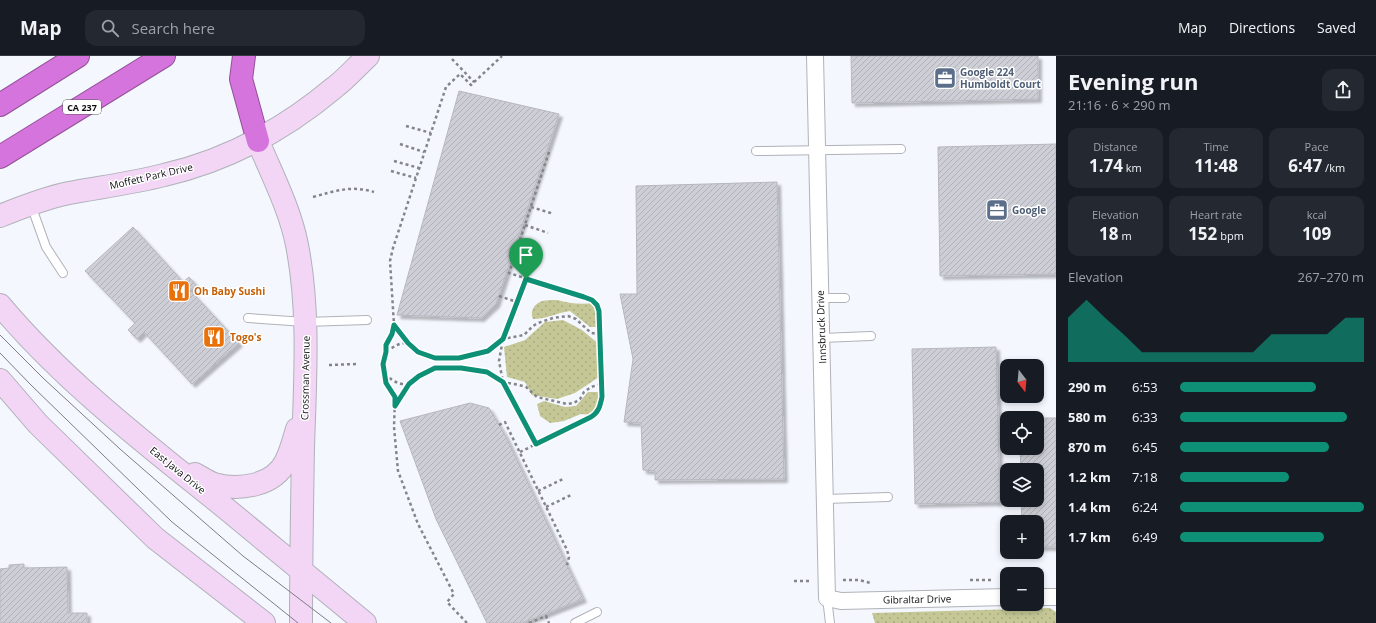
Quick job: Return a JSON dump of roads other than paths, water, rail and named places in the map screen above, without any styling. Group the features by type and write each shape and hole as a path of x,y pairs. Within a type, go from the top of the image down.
{"highway":[{"path":"0,105 78,56"},
{"name":"CA 237","path":"0,157 164,56"},
{"path":"244,56 241,78 258,140"}],"main road":[{"name":"Moffett Park Drive","path":"0,216 31,204 67,194 164,175 214,161 258,140 290,122 330,91 368,56"},
{"name":"Crossman Avenue","path":"258,140 287,210 297,245 305,322 301,623"},
{"name":"East Java Drive","path":"0,306 41,350 148,446 365,623"},
{"path":"0,380 38,424 155,538 256,620"},
{"path":"148,446 212,484 235,487 258,484 272,477 286,462 305,407"}],"street":[{"name":"Innsbruck Drive","path":"815,56 827,598"},
{"path":"1044,597 1056,596"},
{"name":"Gibraltar Drive","path":"827,598 840,601 1000,597"}],"lane":[{"path":"756,151 901,149"},
{"path":"31,204 46,247 63,274"},
{"path":"820,298 845,298"},
{"path":"248,318 305,322 367,320"},
{"path":"821,338 871,336"},
{"path":"825,499 888,497"},
{"path":"827,598 830,623"},
{"path":"575,623 597,612"}],"tram line":[{"path":"0,335 43,378 120,449 243,556 331,623"},
{"path":"0,353 172,522 298,623"}],"place":[{"name":"Google 224 Humboldt Court","path":"945,78"},
{"name":"Google","path":"997,210"},
{"name":"Oh Baby Sushi","path":"179,291"},
{"name":"Togo's","path":"214,337"}]}
